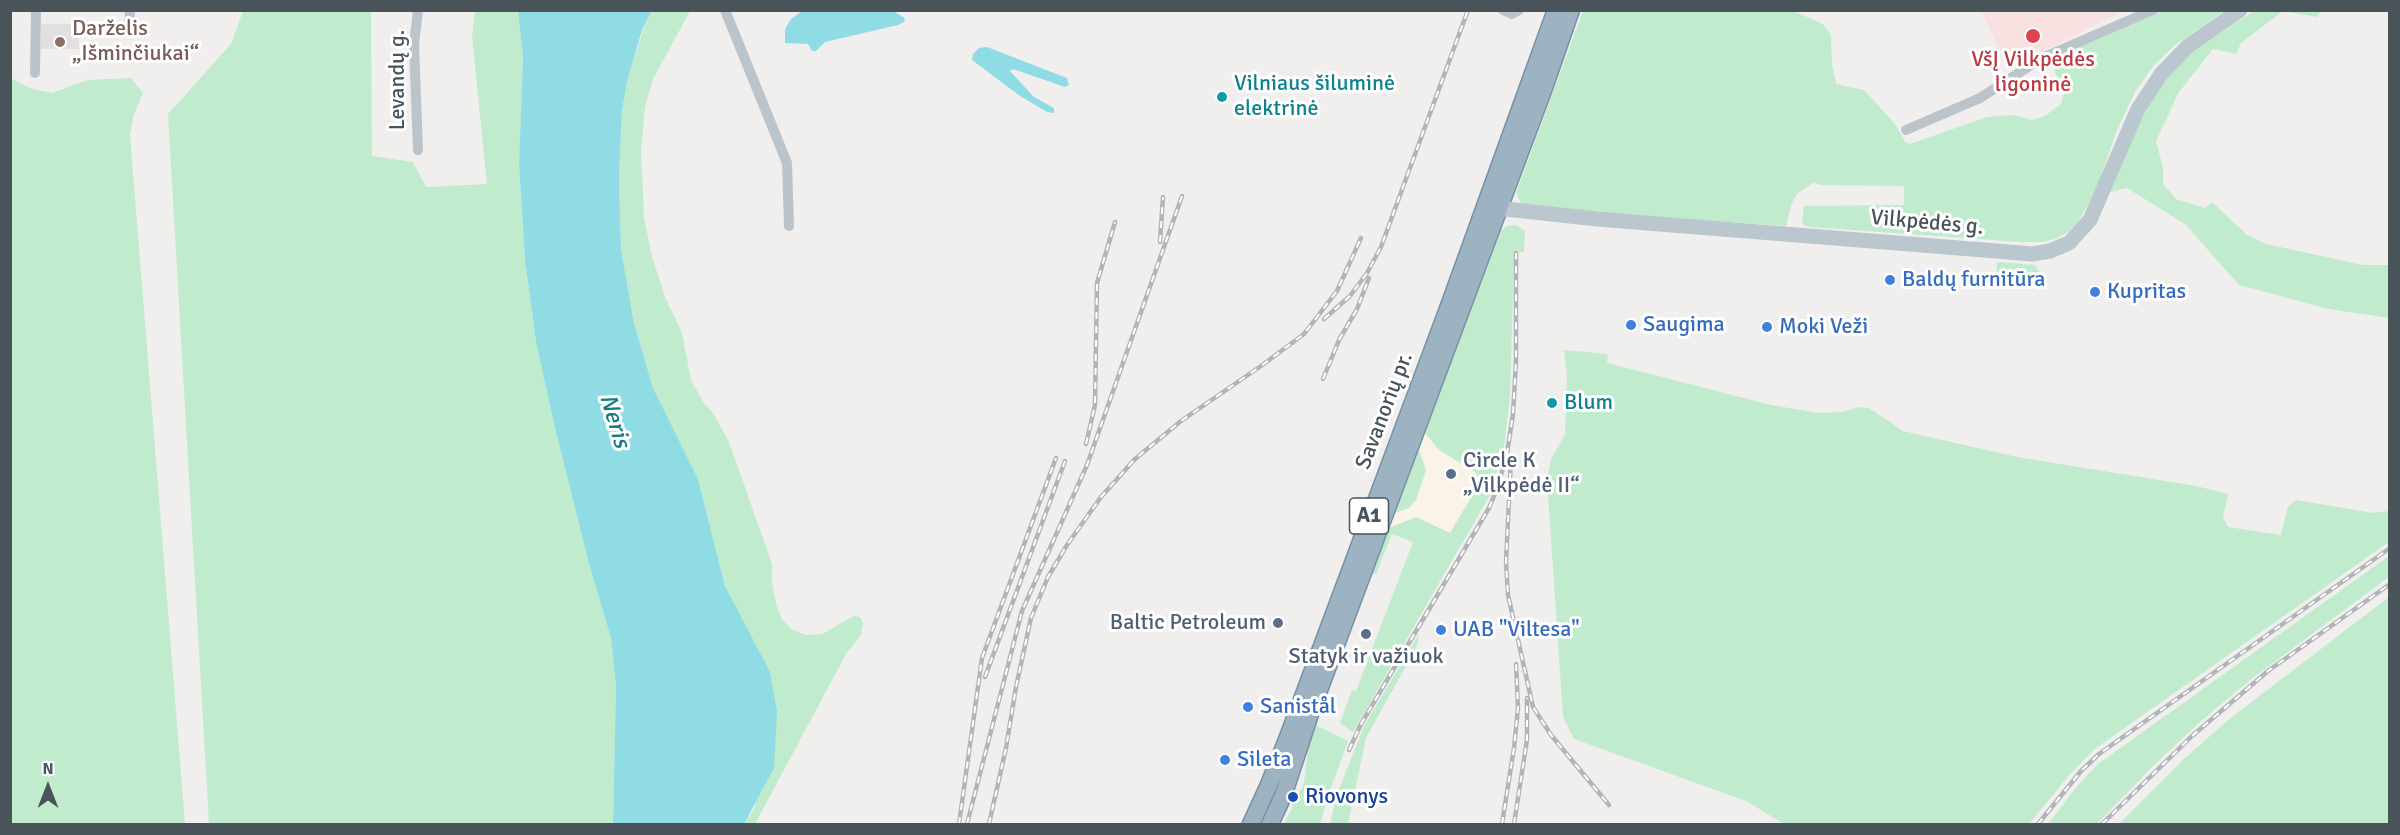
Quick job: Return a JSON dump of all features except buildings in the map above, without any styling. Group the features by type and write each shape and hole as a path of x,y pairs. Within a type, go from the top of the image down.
{"highway":[{"name":"Savanorių pr.","path":"1270,825 1283,796 1309,717 1491,208 1556,10"},
{"name":"Savanorių pr.","path":"1251,825 1288,737 1491,208 1571,10"}],"main road":[{"name":"Vilkpėdės g.","path":"1491,208 1607,220 2032,254 2050,251 2069,243 2090,220 2138,108 2161,74 2196,39 2240,10"}],"street":[{"path":"35,73 36,10"},
{"path":"129,28 130,10"},
{"name":"Levandų g.","path":"418,10 414,44 418,150"},
{"path":"725,10 787,163 789,226"},
{"path":"1503,10 1512,14 1519,10"},
{"path":"1906,130 1989,93 2042,58 2153,10"}],"shaded area":[{"name":"VšĮ Vilkpėdės ligoninė","path":"1981,11 2123,11 2009,69"},
{"name":"Darželis „Išminčiukai“","path":"41,24 79,24 79,49 41,49"},
{"path":"1425,433 1439,450 1478,476 1477,488 1450,533 1416,517 1389,528"}],"green space":[{"path":"243,11 371,11 372,156 413,162 426,187 487,184 472,36 475,11 518,11 523,57 519,163 525,260 536,342 554,424 589,564 611,638 616,687 613,824 209,824 168,114 231,44"},
{"path":"652,11 690,11 653,79 645,107 641,151 644,217 651,253 665,297 682,333 691,380 729,442 772,564 776,604 782,619 791,629 806,635 822,634 854,616 860,617 863,623 861,635 846,654 755,824 744,824 755,807 739,616 725,586 698,479 653,388 634,323 621,249 619,177 622,111 627,82 643,30"},
{"path":"1583,11 1793,11 1823,24 1831,35 1832,64 1836,84 1864,90 1895,124 1905,142 1910,144 1987,117 2013,115 2032,120 2045,116 2061,104 2064,93 2054,70 2061,55 2163,11 2224,11 2175,45 2154,65 2136,90 2117,130 2096,190 2078,222 2068,232 2055,239 2022,242 1809,227 1802,224 1804,206 1904,205 1904,186 1820,185 1814,182 1797,194 1791,205 1786,226 1626,215 1527,206 1521,203 1516,193"},
{"path":"2254,11 2283,11 2241,43 2236,54 2213,49 2179,92 2156,141 2163,168 2163,184 2176,199 2205,208 2212,202 2246,234 2266,244 2363,265 2389,265 2389,318 2329,309 2239,285 2185,224 2127,188 2110,192 2157,89 2172,71 2196,49"},
{"path":"2283,11 2321,11 2317,17"},
{"path":"11,78 29,88 52,93 88,80 131,78 143,93 134,114 130,135 185,824 11,824"},
{"path":"1516,225 1525,231 1524,252 1514,253 1510,397 1504,448 1490,495 1353,732 1340,723 1352,690 1356,691 1413,542 1392,534 1376,574 1372,573 1389,528 1416,517 1450,533 1477,488 1478,476 1475,472 1439,450 1425,433 1501,231 1507,226"},
{"path":"1997,262 2034,265 2041,273 2041,287 1996,285"},
{"path":"1564,350 1608,354 1607,363 1771,405 1819,413 1842,412 1859,407 1869,408 1903,431 2017,457 2196,486 2228,494 2223,518 2228,527 2281,535 2288,507 2296,500 2373,513 2389,511 2389,542 2096,748 2071,773 2029,824 1784,824 1746,801 1574,739 1563,717 1547,479 1551,460 1565,434 1567,376"},
{"path":"1419,450 1426,470 1416,500 1409,508 1395,513"},
{"path":"2389,556 2389,577 2254,677 2202,720 2097,824 2048,824 2078,785 2098,764"},
{"path":"2389,597 2389,824 2119,824 2183,760 2228,720"},
{"path":"1419,634 1417,646 1366,738 1348,824 1330,824 1337,794 1364,726"},
{"path":"1316,725 1348,741 1320,824 1284,824 1304,783 1309,743"}],"water":[{"name":"Neris","path":"518,11 652,11 642,30 627,82 622,111 619,177 621,249 634,323 653,388 698,479 725,586 770,672 777,712 774,768 744,824 613,824 616,687 611,638 589,564 554,424 536,342 525,260 519,163 523,57"},
{"path":"802,11 893,11 905,18 904,22 898,25 825,42 816,51 812,51 808,44 785,43 785,29 791,19"},
{"path":"987,47 1067,78 1069,85 1065,87 1013,69 1010,71 1034,97 1054,108 1054,113 1047,112 1020,96 972,60 973,54 979,48"}],"railway":[{"path":"1324,319 1350,296 1367,273 1381,247 1468,10"},
{"path":"967,824 1022,611 1087,465 1182,196"},
{"path":"1160,242 1163,197"},
{"path":"1086,444 1095,405 1097,283 1115,222"},
{"path":"989,824 1031,618 1048,577 1067,545 1101,497 1135,459 1181,421 1304,334 1337,291 1361,238"},
{"path":"1349,750 1361,724 1489,508 1497,489 1507,454 1513,414 1516,362 1516,253"},
{"path":"1323,379 1339,340 1357,309 1369,278"},
{"path":"959,824 982,658 1056,458"},
{"path":"1511,459 1506,562 1508,595 1533,707 1551,735 1609,805"},
{"path":"985,677 1065,461"},
{"path":"2038,824 2081,771 2099,754 2390,548"},
{"path":"2102,824 2192,736 2268,671 2390,584"},
{"path":"1502,824 1518,708 1516,664"},
{"path":"1514,824 1527,740 1527,698"}],"place":[{"name":"VšĮ Vilkpėdės ligoninė","path":"2033,36"},
{"name":"Darželis „Išminčiukai“","path":"60,42"},
{"name":"Vilniaus šiluminė elektrinė","path":"1222,97"},
{"name":"Baldų furnitūra","path":"1890,280"},
{"name":"Kupritas","path":"2095,292"},
{"name":"Saugima","path":"1631,325"},
{"name":"Moki Veži","path":"1767,327"},
{"name":"Blum","path":"1552,403"},
{"name":"Circle K „Vilkpėdė II“","path":"1451,474"},
{"name":"Baltic Petroleum","path":"1278,623"},
{"name":"UAB \"Viltesa\"","path":"1441,630"},
{"name":"Statyk ir važiuok","path":"1366,634"},
{"name":"Sanistål","path":"1248,707"},
{"name":"Sileta","path":"1225,760"},
{"name":"Riovonys","path":"1293,797"}]}
